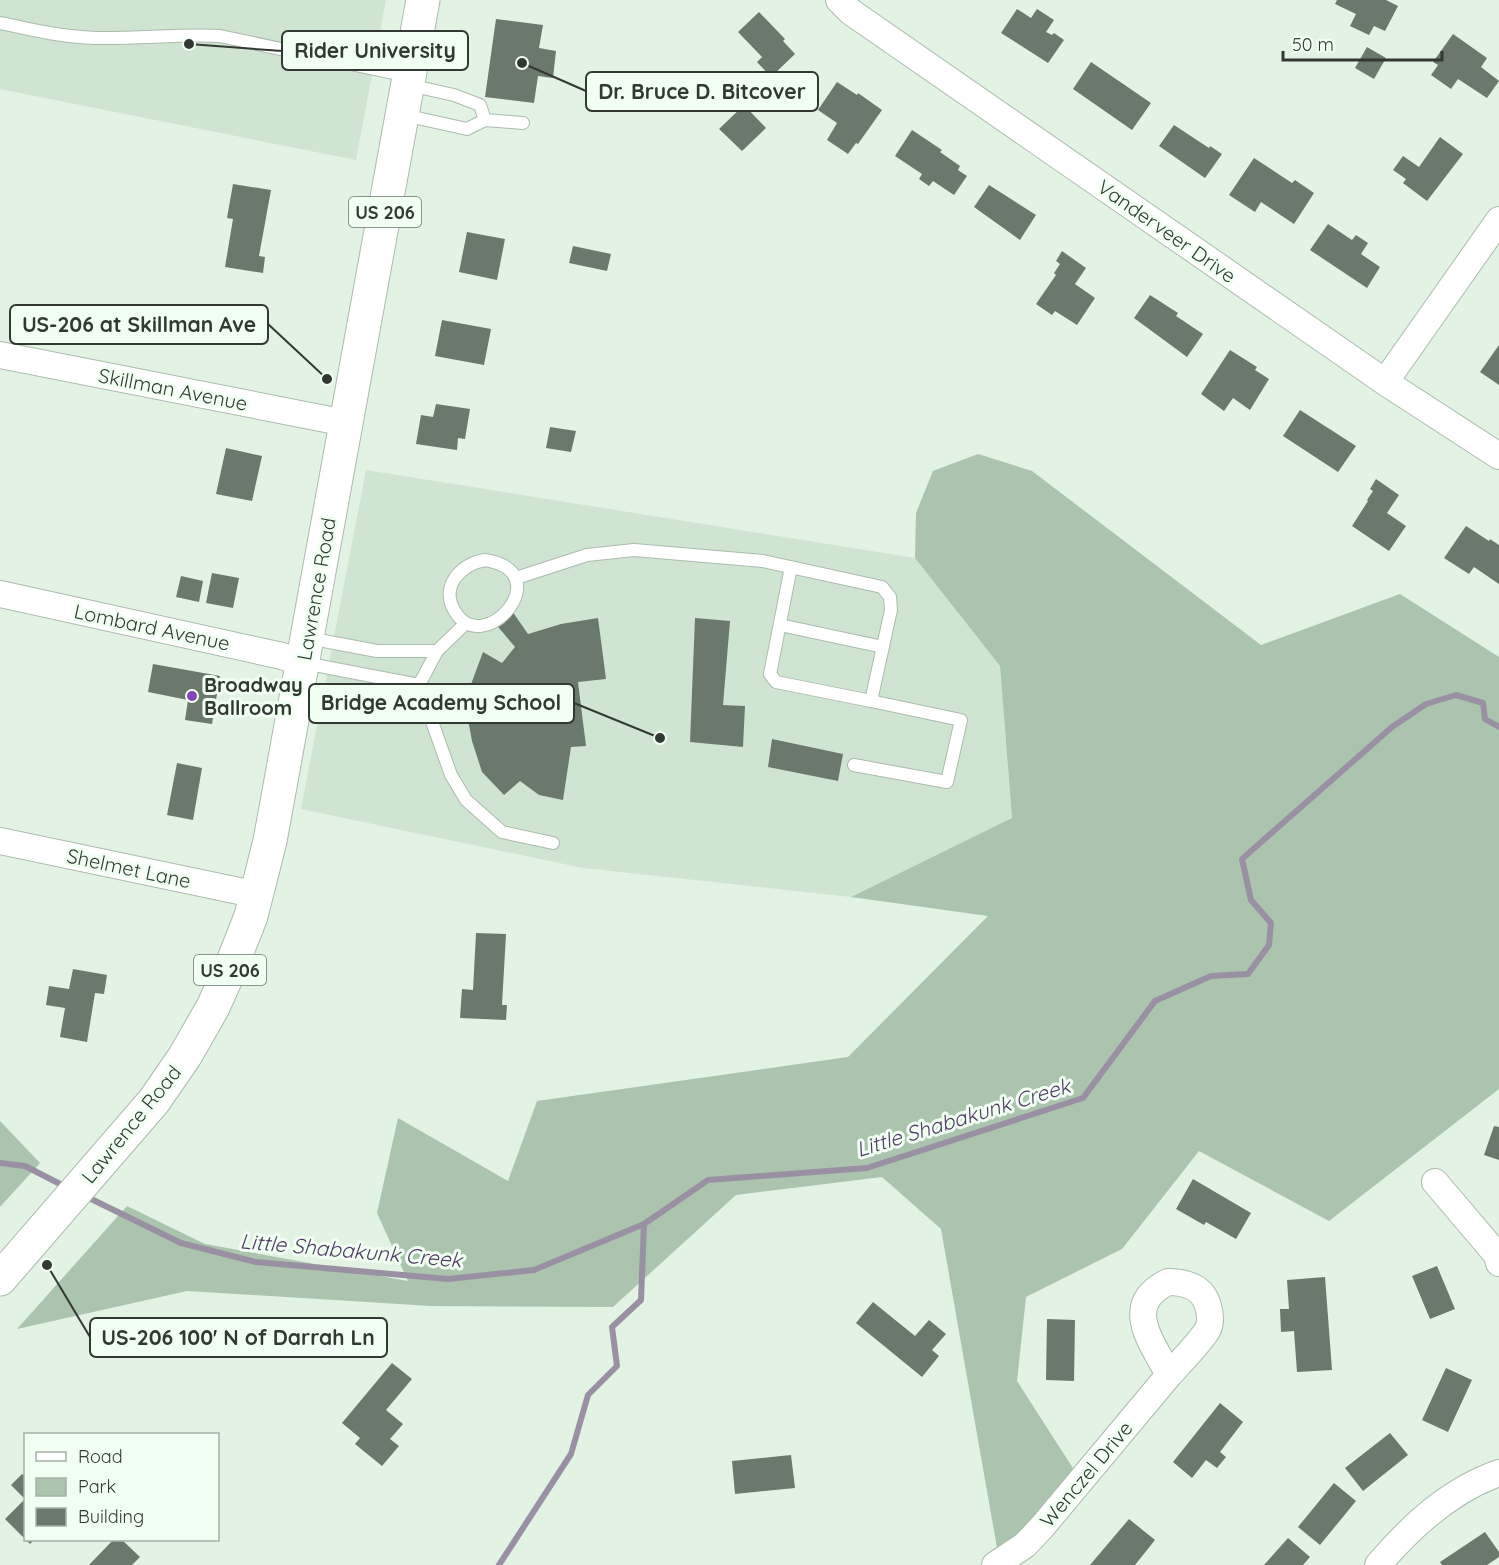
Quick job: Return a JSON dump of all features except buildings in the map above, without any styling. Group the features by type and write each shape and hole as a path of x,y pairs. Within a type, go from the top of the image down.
{"main road":[{"name":"Lawrence Road","path":"0,1279 154,1101 185,1056 213,1007 258,895 270,841 423,0"}],"street":[{"name":"Vanderveer Drive","path":"839,0 851,12 1385,382 1499,456"},
{"path":"1385,382 1499,220"},
{"name":"Skillman Avenue","path":"0,355 346,423"},
{"name":"Lombard Avenue","path":"0,594 282,656 305,650"},
{"name":"Shelmet Lane","path":"0,841 258,895"},
{"path":"1435,1182 1498,1257"},
{"name":"Wenczel Drive","path":"995,1565 1025,1545 1042,1527 1169,1375"},
{"path":"1378,1565 1400,1539 1425,1516 1456,1494 1499,1473"}],"lane":[{"path":"0,23 70,37 220,36 406,92 454,95 480,105 485,120"},
{"path":"406,92 467,129 485,120 523,123"},
{"path":"516,578 587,555 634,550 763,561 882,587 890,597 891,610 871,701"},
{"path":"484,560 506,567 516,578 518,589 510,608 505,614 484,626 474,627 465,624 453,609 450,598 455,576 473,562 484,560"},
{"path":"791,567 770,674 776,682 961,720 947,782 854,765"},
{"path":"465,624 437,651 419,685 451,775 466,800 502,832 553,843"},
{"path":"780,625 883,647"},
{"path":"305,650 437,651"},
{"path":"305,650 419,685"}],"shaded area":[{"path":"0,0 386,0 356,160 0,89"},
{"path":"366,470 915,558 1000,666 1012,819 851,897 583,868 301,809"}],"green space":[{"path":"978,454 1032,471 1261,645 1400,594 1499,657 1499,1089 1329,1221 1199,1151 1122,1249 1026,1297 1017,1381 1078,1476 1000,1565 941,1229 882,1177 736,1195 613,1307 431,1306 187,1291 17,1329 127,1206 205,1244 408,1281 377,1213 398,1118 508,1181 537,1101 848,1057 988,916 851,897 1012,818 1000,666 915,558 916,513 933,471"},
{"path":"0,1121 40,1163 0,1207"}],"waterway":[{"name":"Little Shabakunk Creek","path":"83,1195 181,1243 256,1262 448,1279 534,1270 644,1224 708,1180 867,1168 1083,1098 1155,1001 1211,976 1248,974 1269,945 1271,923 1251,900 1242,859 1392,727 1426,704 1456,695 1483,703 1485,719 1499,727"},
{"name":"Little Shabakunk Creek","path":"0,1163 25,1166 66,1187"},
{"path":"499,1565 571,1454 588,1395 617,1366 612,1327 641,1300 644,1224"}],"place":[{"name":"Rider University","path":"189,44"},
{"name":"Dr. Bruce D. Bitcover","path":"522,63"},
{"name":"US-206 at Skillman Ave","path":"327,379"},
{"name":"Broadway Ballroom","path":"192,696"},
{"name":"Bridge Academy School","path":"660,738"},
{"name":"US-206 100' N of Darrah Ln","path":"47,1265"}]}
